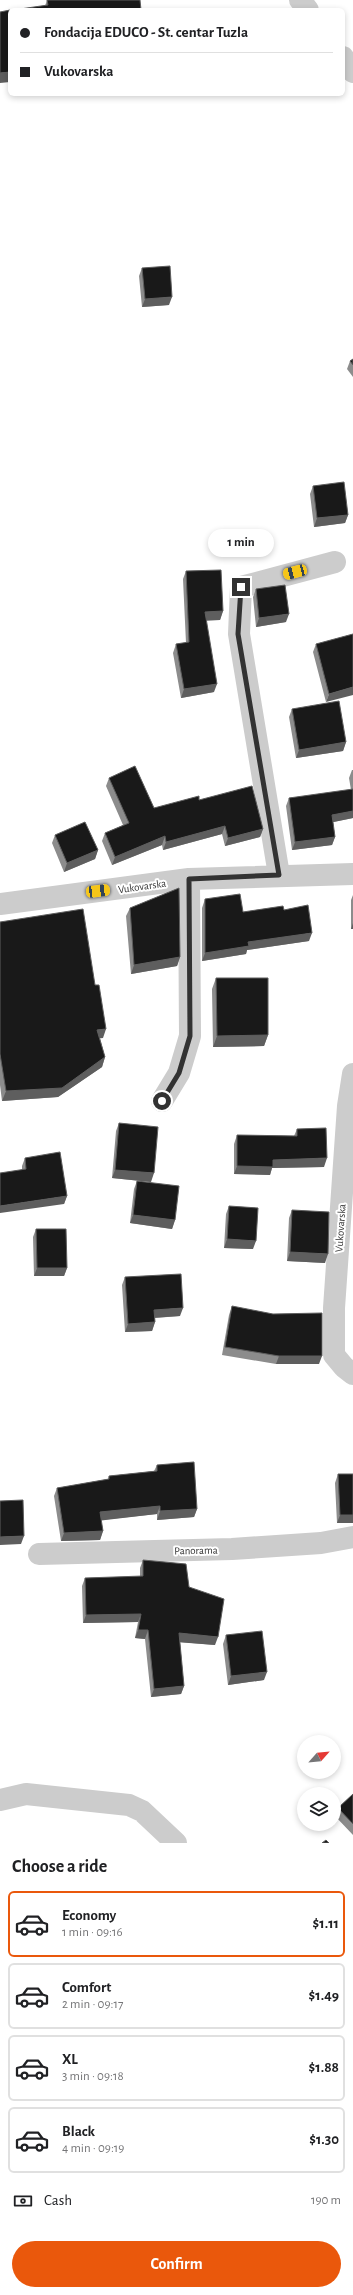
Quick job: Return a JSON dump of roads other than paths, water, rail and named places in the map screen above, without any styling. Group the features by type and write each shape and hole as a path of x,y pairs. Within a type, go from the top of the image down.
{"street":[{"path":"300,0 306,8"},
{"path":"345,60 353,72"},
{"path":"279,875 238,634 241,587 335,562"},
{"name":"Vukovarska","path":"0,904 189,879 279,875 353,874"},
{"path":"162,1101 179,1073 190,1036 189,879"},
{"name":"Vukovarska","path":"353,1074 348,1106 334,1308 334,1355 344,1368 353,1374"},
{"name":"Panorama","path":"38,1554 232,1549 320,1543 353,1537"},
{"path":"0,1800 26,1794 129,1805 142,1811 176,1843"}]}
